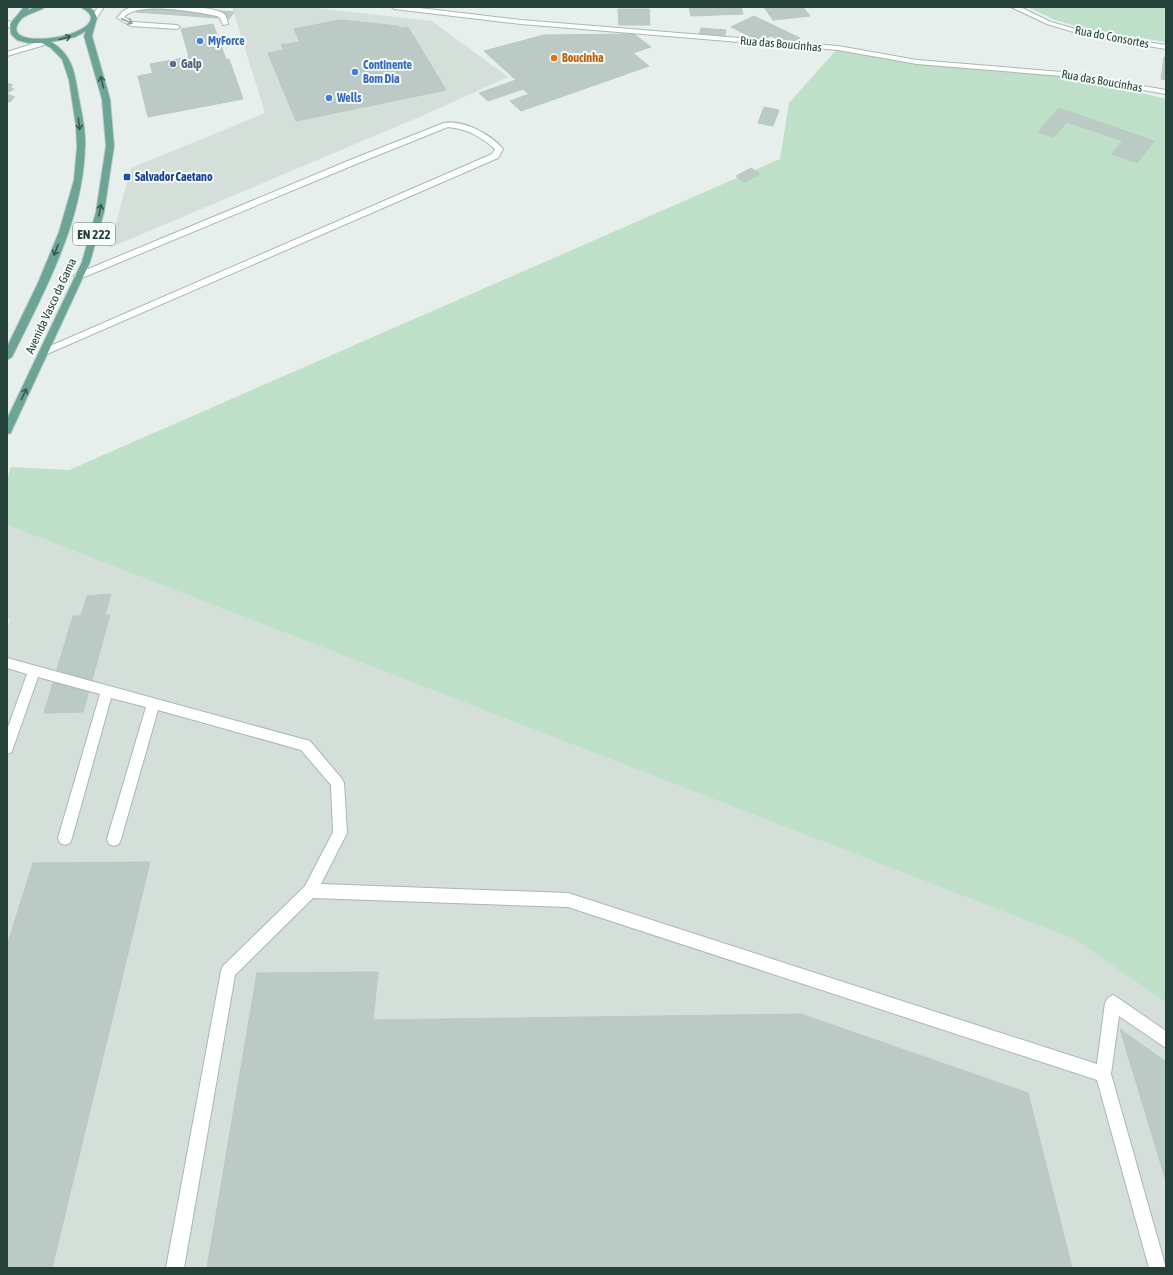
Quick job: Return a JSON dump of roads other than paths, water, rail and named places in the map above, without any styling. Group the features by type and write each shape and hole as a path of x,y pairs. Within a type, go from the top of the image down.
{"main road":[{"path":"11,32 15,22 27,7"},
{"path":"21,16 42,7"},
{"path":"84,7 92,12 92,21"},
{"name":"Avenida Vasco da Gama","path":"11,32 21,38 31,41 45,42 73,36 84,31 92,21"},
{"name":"Avenida Vasco da Gama","path":"7,430 86,262 100,212 110,146 106,99 88,36 92,21"},
{"name":"Avenida Vasco da Gama","path":"7,357 37,295 58,246 76,193 82,152 72,75 65,56 56,47 45,42"}],"street":[{"path":"92,21 101,7"},
{"path":"176,27 131,24 120,18 122,14 130,10 151,7 218,14 223,16 225,24"},
{"name":"Rua das Boucinhas","path":"394,7 521,22 838,48 917,62 1062,74 1166,92"},
{"name":"Rua do Consortes","path":"1014,7 1049,23 1089,35 1166,47"},
{"path":"7,22 11,32"},
{"path":"7,54 19,43 21,38"},
{"path":"7,54 45,42"},
{"path":"44,352 495,156 499,149 493,142 476,132 461,126 447,125 79,276"},
{"path":"7,663 305,745 337,783 340,833 310,891 228,971 175,1268"},
{"path":"7,748 34,671"},
{"path":"65,838 107,690"},
{"path":"114,839 154,703"},
{"path":"310,891 568,900 1103,1074"},
{"path":"1158,1268 1103,1074 1113,1003 1166,1040"}],"place":[{"name":"MyForce","path":"200,41"},
{"name":"Boucinha","path":"554,58"},
{"name":"Galp","path":"173,64"},
{"name":"Continente Bom Dia","path":"355,72"},
{"name":"Wells","path":"329,98"},
{"name":"Salvador Caetano","path":"127,177"}]}
